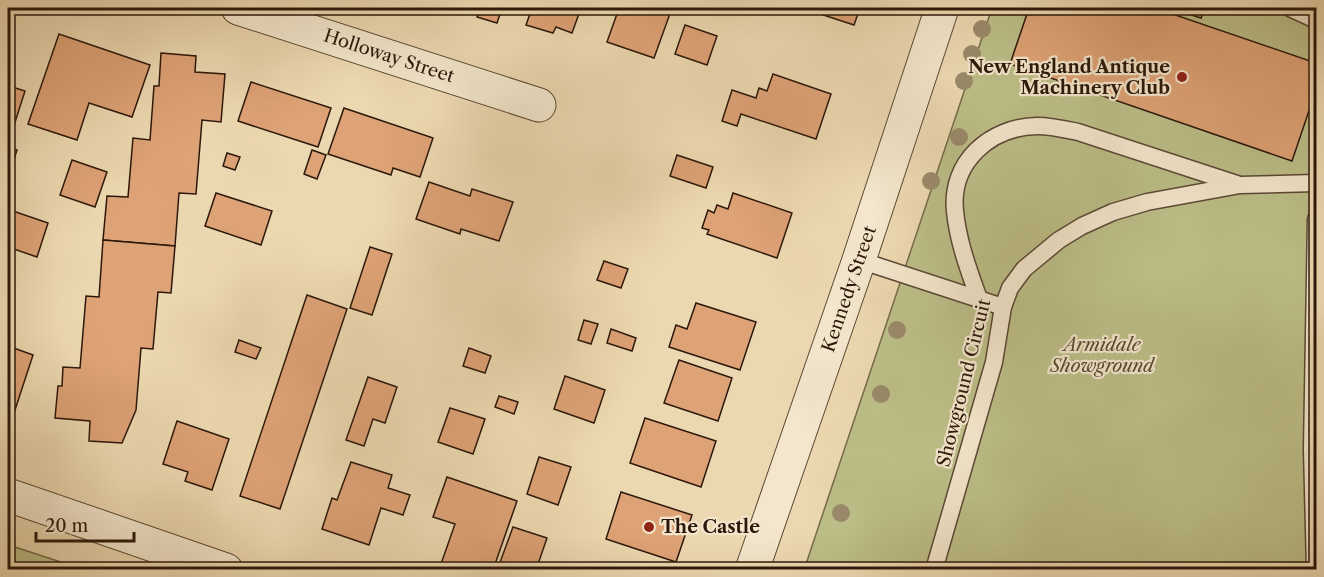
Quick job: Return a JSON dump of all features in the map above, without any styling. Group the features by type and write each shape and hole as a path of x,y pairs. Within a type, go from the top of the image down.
{"street":[{"name":"Holloway Street","path":"238,8 539,105"},
{"name":"Kennedy Street","path":"753,570 942,8"},
{"path":"8,495 226,570"}],"lane":[{"path":"1290,8 1317,20"},
{"path":"979,299 958,232 955,191 960,172 970,157 982,145 997,136 1035,126 1057,127 1240,185"},
{"name":"Showground Circuit","path":"934,570 994,362 1003,307 1010,288 1024,269 1059,240 1082,226 1113,212 1146,202 1240,185 1317,183"},
{"path":"1315,570 1312,437 1317,219"},
{"path":"859,260 1003,307"}],"green space":[{"name":"Armidale Showground","path":"992,8 1316,8 1316,569 804,570"},
{"path":"8,545 18,548 82,569 8,569"}],"building":[{"path":"480,8 502,8 497,23 477,17"},
{"path":"532,8 581,8 572,33 556,27 553,33 526,25"},
{"path":"619,8 672,8 654,58 607,42"},
{"path":"802,8 860,8 854,25"},
{"name":"New England Antique Machinery Club","path":"1029,8 1155,8 1316,63 1316,90 1292,161 1010,64"},
{"path":"1170,8 1205,8 1201,18"},
{"path":"685,25 717,36 707,65 675,54"},
{"path":"59,34 150,65 132,117 89,103 77,140 28,124"},
{"path":"161,53 196,56 195,72 225,74 221,122 202,120 196,194 179,193 175,246 103,240 107,196 128,197 133,138 150,140 154,86 159,86"},
{"path":"8,69 14,71 9,86 25,91 8,144"},
{"path":"773,74 831,94 816,139 741,114 737,126 722,121 732,90 756,98 759,88 767,91"},
{"path":"251,82 331,108 318,147 238,121"},
{"path":"344,108 433,138 420,177 393,168 391,175 328,154"},
{"path":"8,147 17,150 8,178"},
{"path":"312,150 326,155 317,179 304,174"},
{"path":"227,153 240,157 235,170 223,166"},
{"path":"677,155 713,167 706,188 670,176"},
{"path":"72,160 107,172 95,207 60,195"},
{"path":"429,182 470,196 472,189 513,202 499,241 461,229 460,234 416,219"},
{"path":"216,193 272,211 261,245 205,226"},
{"path":"733,193 792,213 777,258 707,234 709,230 702,228 708,210 714,213 717,205 728,209"},
{"path":"10,210 48,223 37,257 8,247"},
{"path":"103,240 175,246 171,293 158,292 153,349 141,348 136,410 122,443 89,441 90,421 55,418 58,386 62,386 63,367 80,368 86,296 99,297"},
{"path":"370,247 392,254 372,315 350,308"},
{"path":"604,261 628,269 621,288 597,280"},
{"path":"307,295 347,309 280,509 240,496"},
{"path":"696,303 756,322 740,370 669,347 676,325 687,329"},
{"path":"584,320 598,324 591,344 578,340"},
{"path":"611,329 636,338 632,351 607,343"},
{"path":"239,340 261,348 256,359 235,352"},
{"path":"8,346 33,355 14,413 8,411"},
{"path":"469,348 491,356 485,373 463,366"},
{"path":"679,360 732,378 718,421 664,403"},
{"path":"565,376 605,390 594,423 554,409"},
{"path":"368,377 397,387 385,423 373,419 364,446 346,440"},
{"path":"499,396 518,402 514,414 495,407"},
{"path":"450,408 485,419 473,454 438,442"},
{"path":"645,418 716,441 701,487 630,463"},
{"path":"177,421 229,439 212,490 185,481 188,472 163,464"},
{"path":"539,457 571,467 558,505 527,494"},
{"path":"351,462 392,475 388,488 410,495 403,515 381,508 369,545 322,529 332,498 337,500"},
{"path":"447,477 517,501 493,570 458,570 441,564 455,524 433,517"},
{"name":"The Castle","path":"621,492 692,515 676,562 606,539"},
{"path":"513,527 547,538 536,570 512,570 499,565"}],"place":[{"name":"New England Antique Machinery Club","path":"1182,77"},
{"name":"The Castle","path":"649,527"}]}
